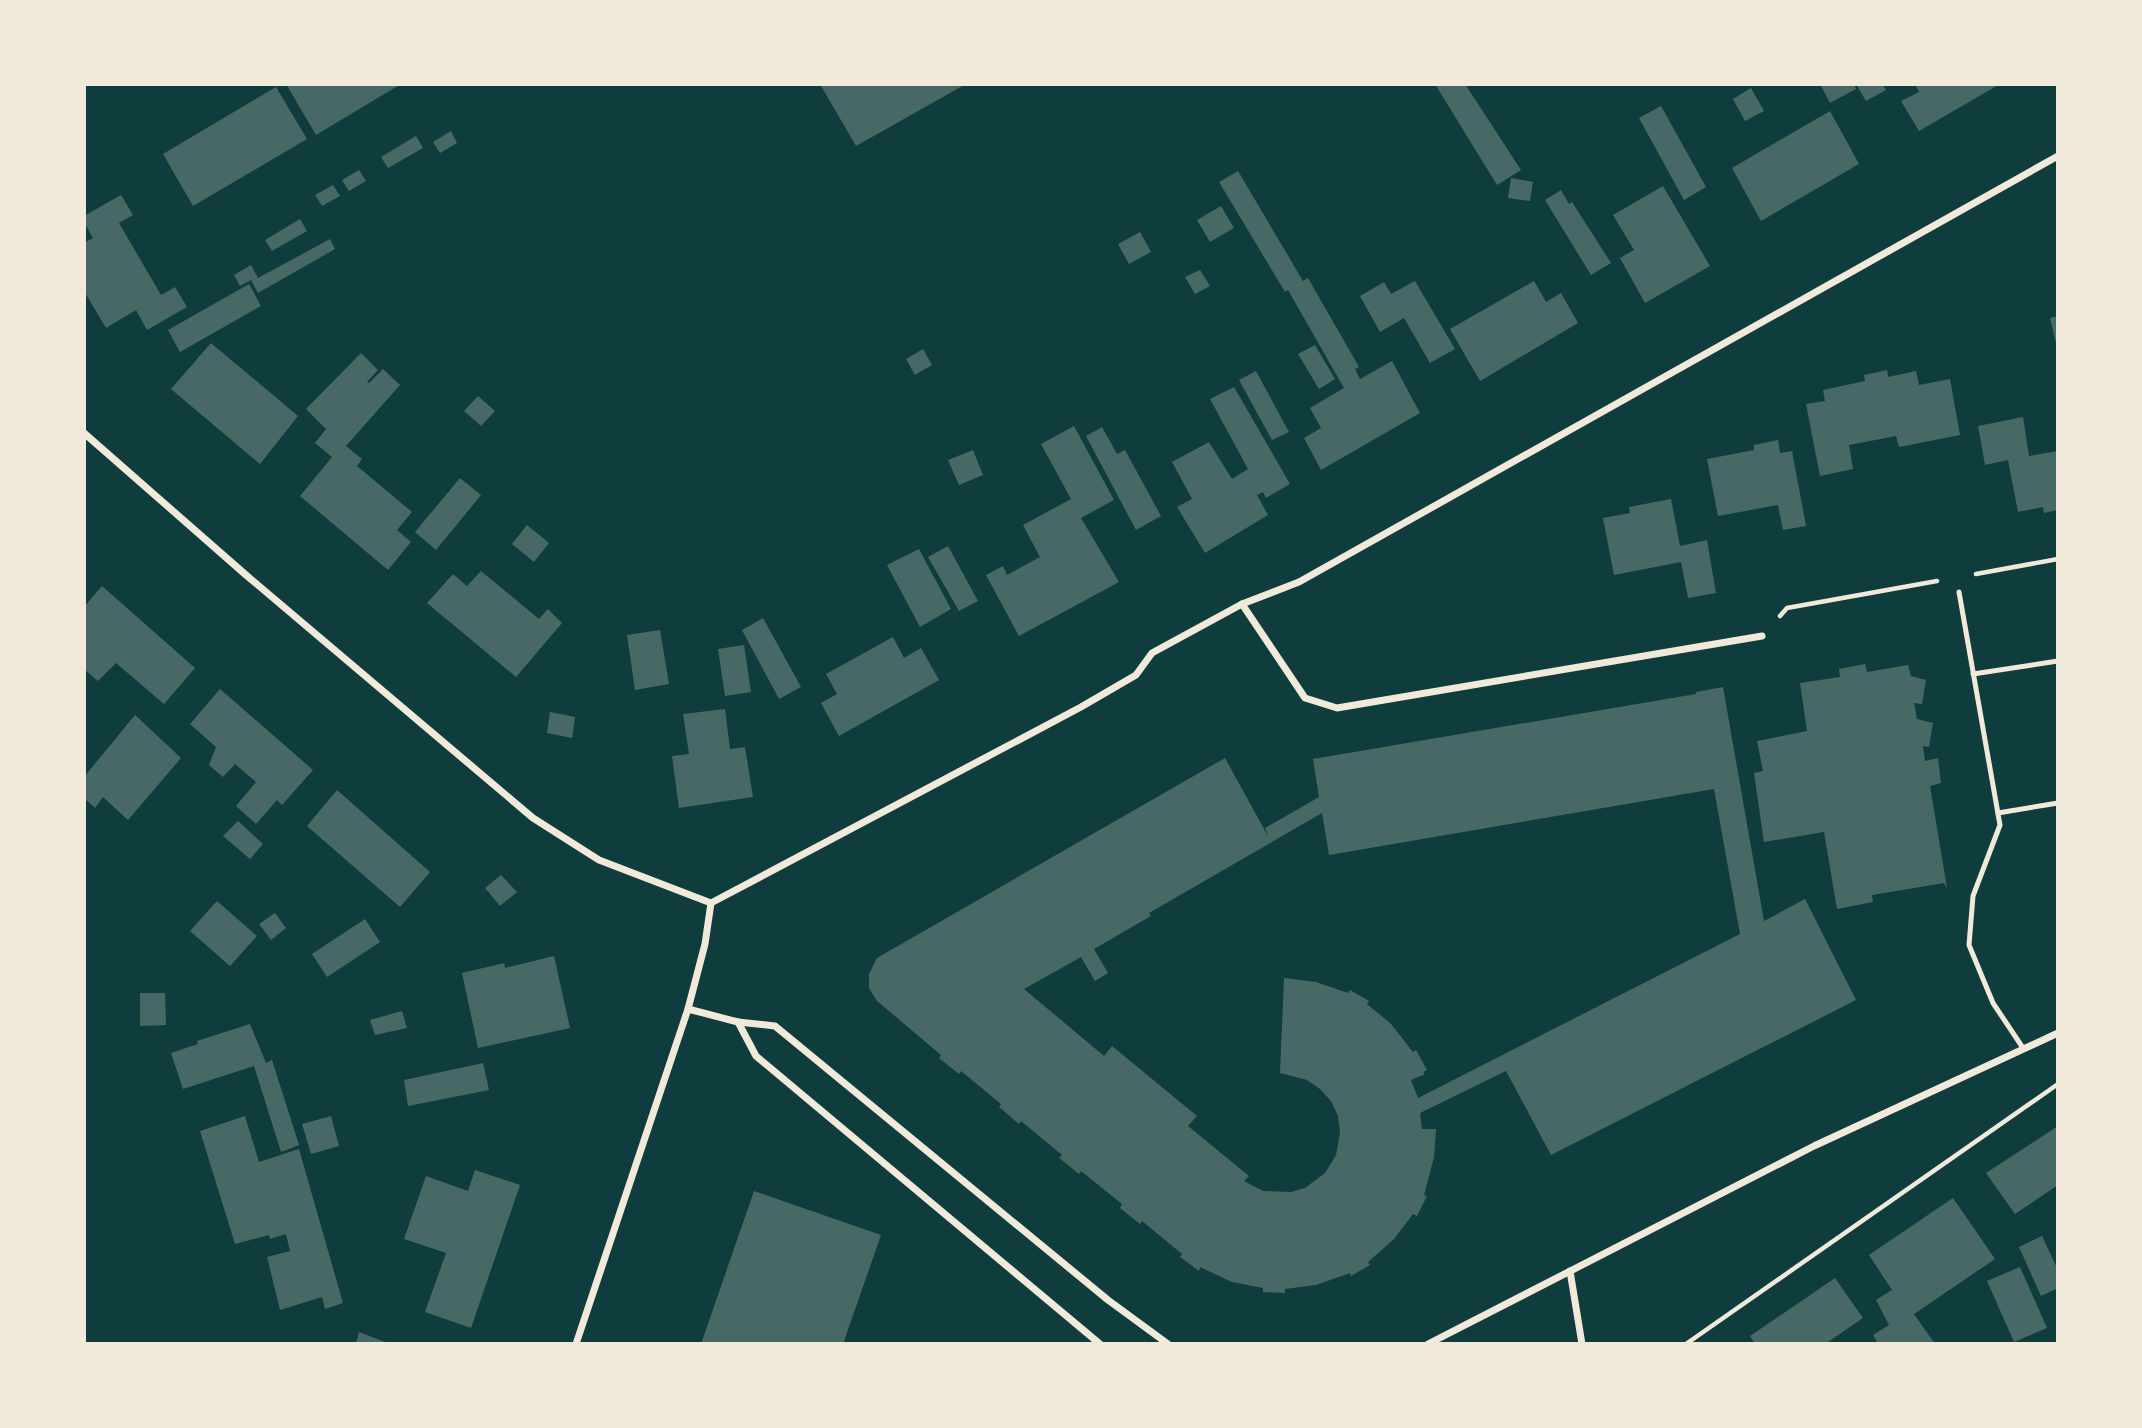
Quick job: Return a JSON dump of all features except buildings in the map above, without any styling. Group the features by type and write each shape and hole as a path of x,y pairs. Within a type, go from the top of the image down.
{"street":[{"path":"84,433 246,575 533,818 598,860 711,903 1081,707 1136,675 1152,653 1242,604 1299,582 2058,156"},
{"path":"1242,604 1305,698 1337,708 1762,636"},
{"path":"576,1344 688,1009 705,944 711,903"},
{"path":"688,1009 738,1022 775,1026 1108,1300 1168,1344"},
{"path":"738,1022 756,1056 1100,1344"},
{"path":"1428,1344 1814,1146 2058,1033"},
{"path":"1570,1271 1582,1344"}],"lane":[{"path":"1959,592 2000,825 1973,896 1969,945 1993,1003 2023,1048"},
{"path":"1973,674 2058,661"},
{"path":"1998,813 2058,803"}],"path":[{"path":"1969,575 2058,559"},
{"path":"1762,636 1787,608 1944,580"},
{"path":"1686,1344 2058,1084"}]}
